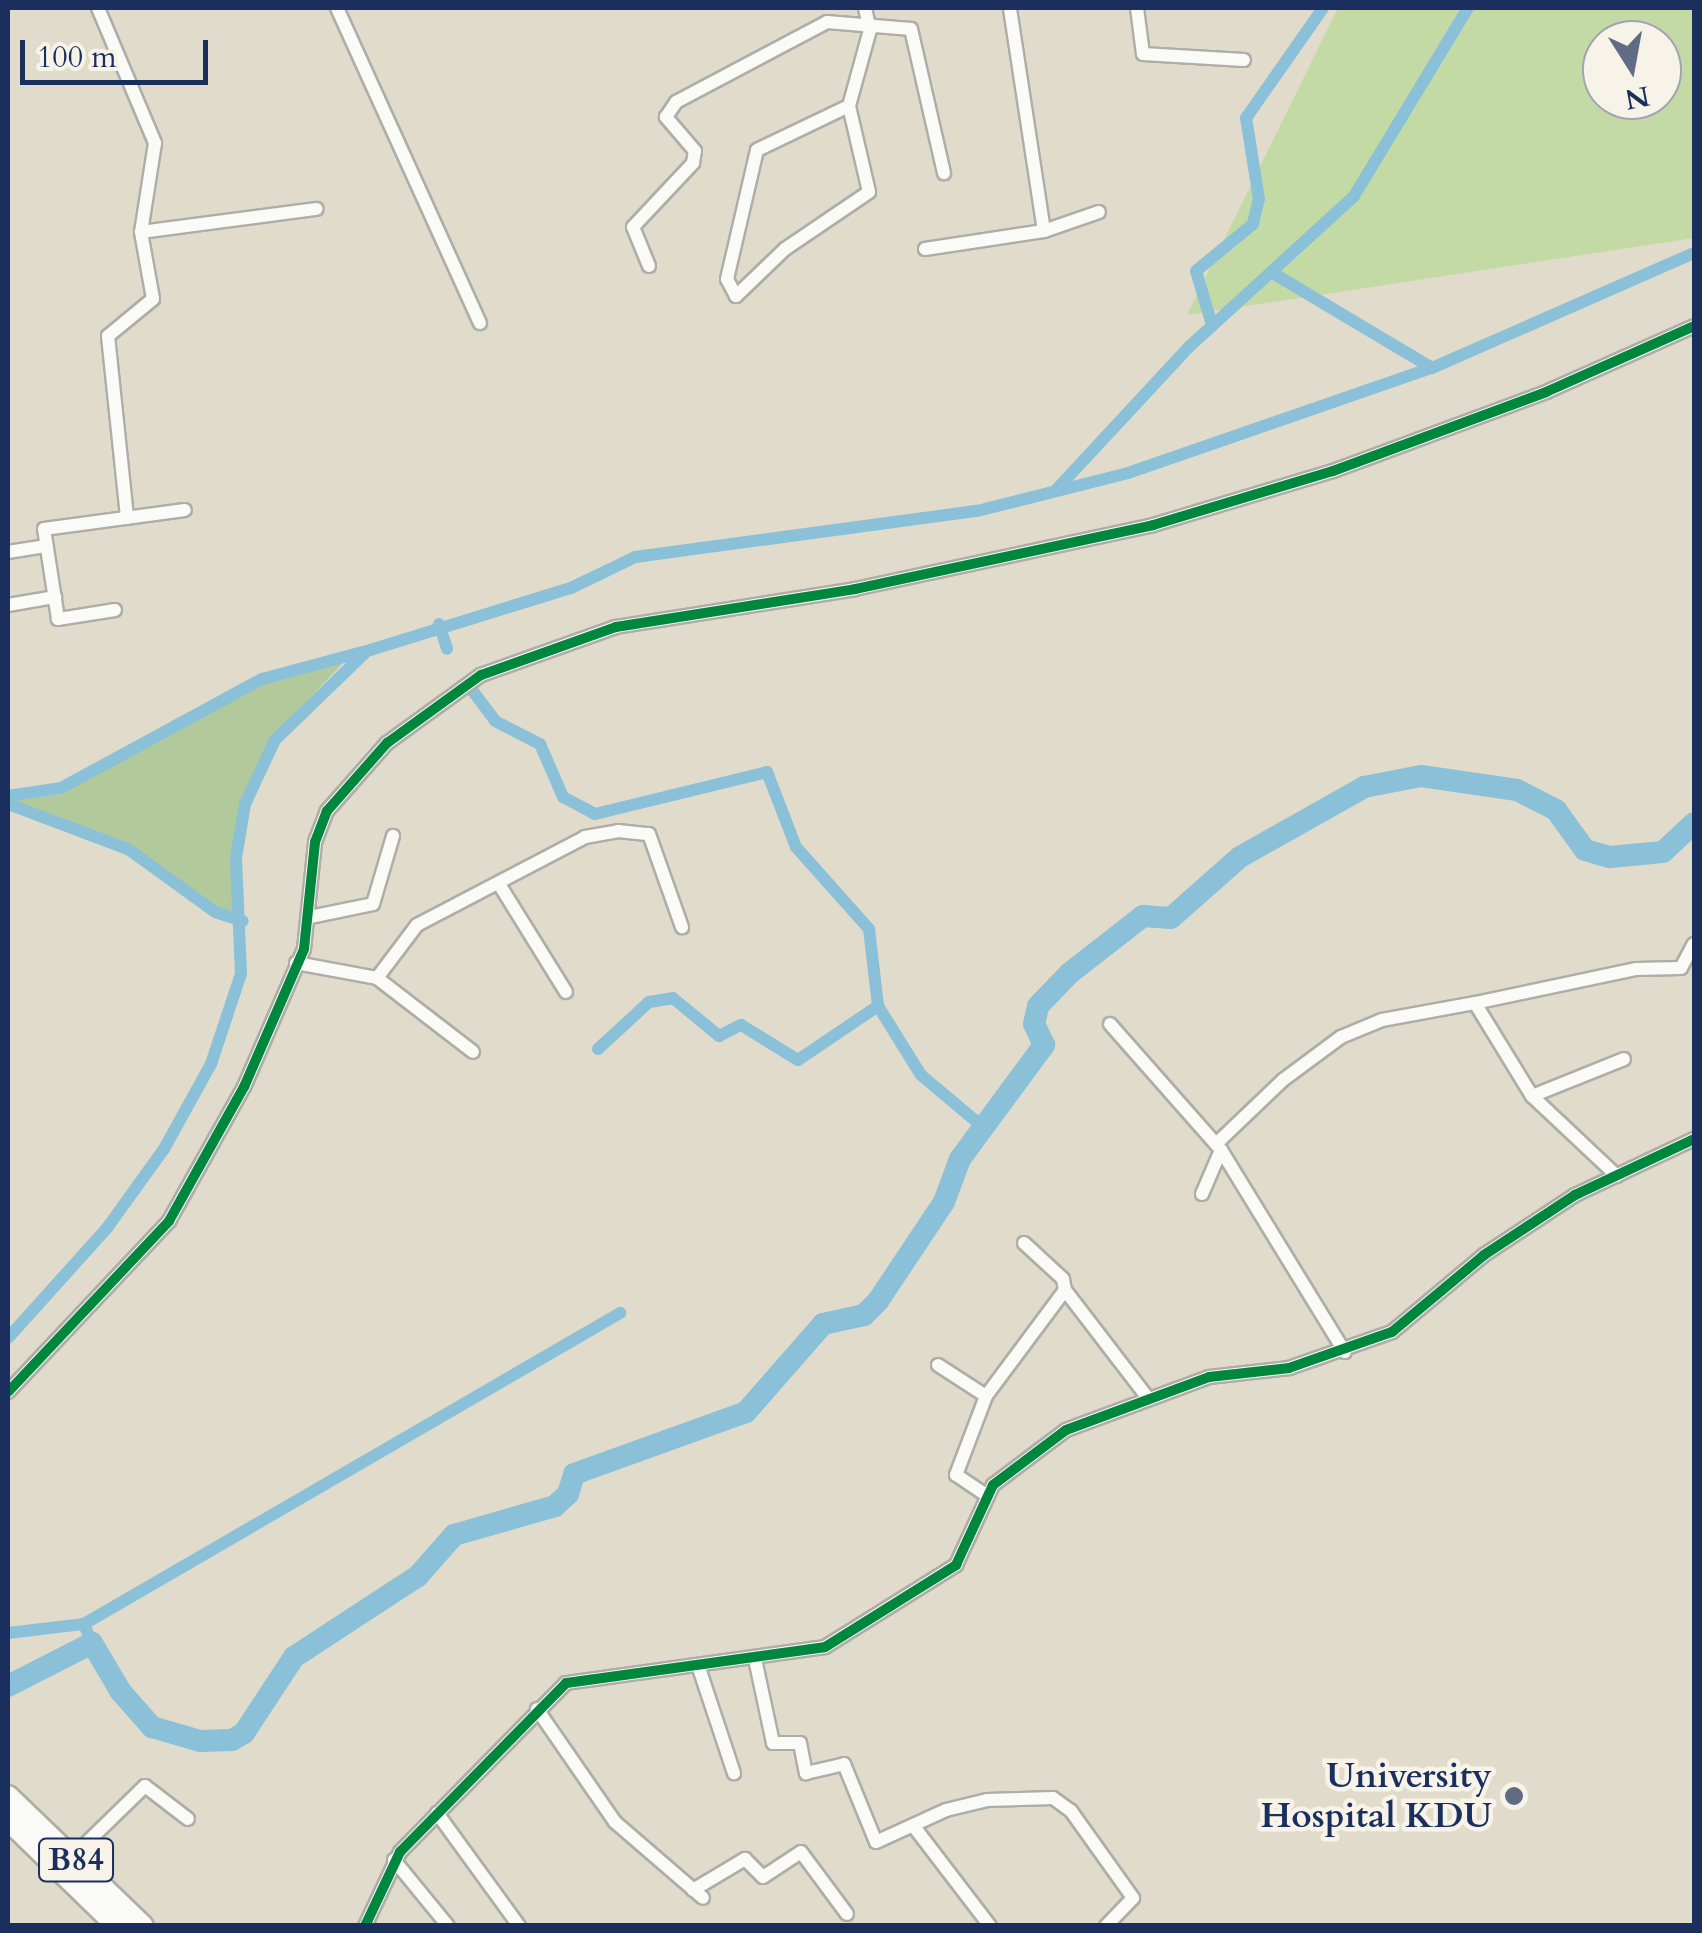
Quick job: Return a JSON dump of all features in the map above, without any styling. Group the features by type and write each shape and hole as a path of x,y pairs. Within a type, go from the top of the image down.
{"main road":[{"name":"B84","path":"8,1796 143,1926"},
{"name":"B84","path":"8,1820 117,1926"}],"street":[{"path":"98,8 155,144 141,232 153,299 108,336 127,518"},
{"path":"337,8 480,323"},
{"path":"849,106 757,150 727,279 736,296 785,250 870,192 849,106 870,30 866,8"},
{"path":"1010,8 1044,232"},
{"path":"1137,8 1143,54 1244,60"},
{"path":"650,266 633,227 693,163 694,151 666,117 676,102 827,22 870,30 911,29 944,174"},
{"path":"141,232 316,209"},
{"path":"925,249 1044,232 1099,212"},
{"path":"8,1392 170,1221 244,1087 296,963 310,917 315,842 327,811 387,743 481,675 616,627 888,583 1153,525 1333,470 1546,392 1694,326"},
{"path":"115,610 58,620 44,529 186,510"},
{"path":"8,552 46,546"},
{"path":"8,604 55,597"},
{"path":"376,978 416,925 585,837 648,834 682,928"},
{"path":"310,917 374,904 393,836"},
{"path":"499,884 566,992"},
{"path":"1202,1194 1218,1147 1283,1080 1340,1037 1382,1020 1636,969 1681,968 1694,944"},
{"path":"296,963 376,978 474,1052"},
{"path":"1474,1003 1532,1096 1617,1176"},
{"path":"1110,1024 1218,1147 1345,1352"},
{"path":"1532,1096 1624,1059"},
{"path":"365,1926 394,1860 538,1709 578,1679 699,1668 824,1647 890,1600 946,1572 962,1558 986,1495 1012,1467 1066,1430 1208,1377 1289,1368 1345,1352 1392,1332 1484,1256 1617,1176 1694,1139"},
{"path":"1024,1243 1063,1279 1065,1290 1148,1398"},
{"path":"986,1495 956,1475 986,1396 1065,1290"},
{"path":"938,1366 986,1396"},
{"path":"755,1659 772,1743 800,1743 806,1773 844,1764 876,1842 915,1828 946,1810 986,1800 1053,1798 1070,1811 1133,1898 1106,1926"},
{"path":"699,1668 734,1772"},
{"path":"538,1709 616,1822 698,1894 745,1859 763,1878 801,1852 847,1914"},
{"path":"72,1857 144,1786 188,1819"},
{"path":"437,1813 519,1926"},
{"path":"915,1828 990,1926"},
{"path":"394,1860 448,1926"}],"green space":[{"path":"1338,8 1694,8 1694,238 1187,315"},
{"path":"345,661 270,739 241,802 232,856 239,916 215,907 131,846 13,801 60,794 262,684"}],"waterway":[{"path":"1212,325 1196,271 1253,224 1259,199 1246,118 1323,8"},
{"path":"1056,490 1190,346 1354,196 1468,8"},
{"path":"8,1338 107,1228 164,1149 211,1064 241,974 236,858 245,804 275,740 367,651 571,588 635,557 977,511 1128,473 1432,368 1694,253"},
{"path":"1271,272 1432,368"},
{"path":"439,624 447,649"},
{"path":"8,796 61,788 262,679 363,652"},
{"path":"472,690 495,721 540,744 563,797 595,814 767,772 796,847 869,929 878,1006 921,1075 983,1127"},
{"path":"8,1686 92,1643 121,1692 152,1727 200,1741 232,1740 244,1733 294,1657 418,1576 454,1535 555,1506 568,1494 574,1474 746,1412 823,1324 864,1315 878,1301 944,1202 960,1159 1044,1045 1034,1024 1038,1006 1070,973 1143,916 1171,918 1240,857 1364,787 1421,776 1517,790 1556,810 1585,850 1610,857 1663,852 1694,823"},
{"path":"8,804 128,849 215,912 243,921"},
{"path":"598,1049 649,1002 673,998 719,1036 741,1025 798,1060 878,1006"},
{"path":"92,1643 84,1624 620,1313"},
{"path":"8,1633 84,1624"}],"cycle path":[{"path":"8,1392 169,1221 244,1087 304,949 315,842 327,811 387,743 481,675 616,627 855,589 1153,525 1333,471 1546,392 1694,326"},
{"path":"365,1926 400,1852 566,1683 825,1647 956,1565 993,1485 1066,1430 1209,1377 1289,1368 1392,1332 1484,1255 1575,1195 1694,1139"}],"place":[{"name":"University Hospital KDU","path":"1514,1796"}]}
